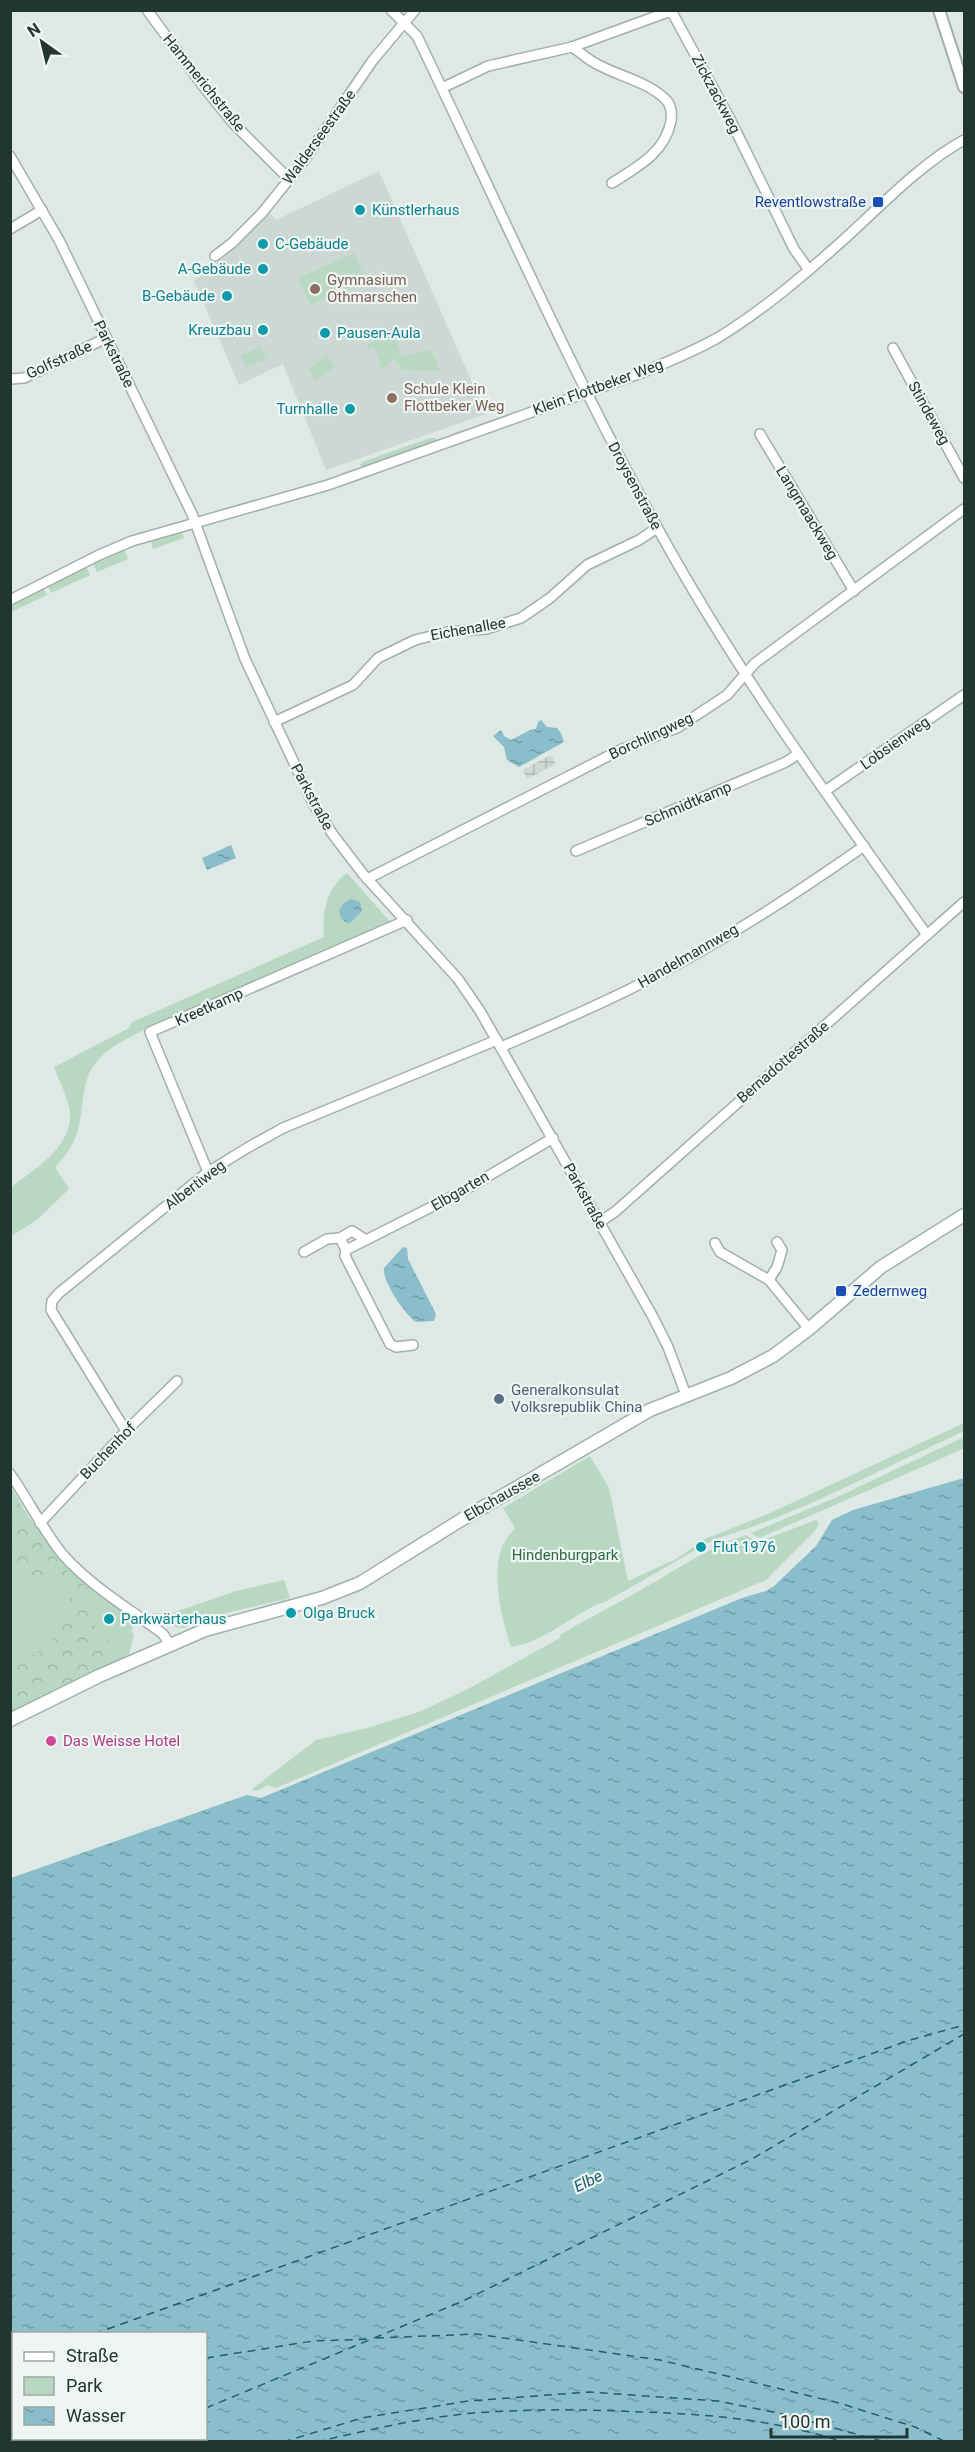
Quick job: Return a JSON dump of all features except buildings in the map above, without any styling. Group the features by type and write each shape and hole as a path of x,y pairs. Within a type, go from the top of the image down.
{"main road":[{"name":"Elbchaussee","path":"10,1720 99,1676 219,1625 322,1598 360,1583 461,1520 641,1415 720,1383 773,1356 809,1329 881,1267 964,1215"}],"street":[{"name":"Hammerichstraße","path":"147,10 202,86 233,123 289,179"},
{"name":"Droysenstraße","path":"391,10 417,36 586,393 657,528 798,754 927,935"},
{"name":"Walderseestraße","path":"215,255 232,243 262,213 333,120 373,60 416,10"},
{"path":"939,10 964,87"},
{"name":"Zickzackweg","path":"442,88 488,66 572,47 668,12 673,14 730,120 794,249 809,270"},
{"path":"572,47 595,63 631,79 665,99 671,110 665,138 651,157 612,183"},
{"name":"Klein Flottbeker Weg","path":"10,600 114,548 328,485 644,372 717,338 772,301 908,183 945,152 964,140"},
{"name":"Parkstraße","path":"10,156 42,210 196,522 245,659 319,812 331,832 367,879 459,979 553,1138 662,1334 686,1395"},
{"path":"10,228 42,210"},
{"name":"Golfstraße","path":"10,379 24,378 106,338"},
{"name":"Stindeweg","path":"893,348 964,478"},
{"name":"Langmaackweg","path":"760,434 854,591"},
{"name":"Borchlingweg","path":"367,879 622,749 677,728 728,695 755,663 964,509"},
{"name":"Eichenallee","path":"274,722 353,685 378,658 415,640 447,632 497,627 520,618 550,598 592,561 639,540 657,528"},
{"name":"Lobsienweg","path":"825,791 964,695"},
{"name":"Schmidtkamp","path":"576,851 786,762 798,754"},
{"name":"Handelmannweg","path":"499,1044 578,1014 682,962 821,876 864,846"},
{"name":"Bernadottestraße","path":"600,1222 964,902"},
{"name":"Kreetkamp","path":"208,1173 150,1032 407,920"},
{"name":"Albertiweg","path":"126,1431 51,1310 52,1301 59,1293 208,1173 283,1128 499,1044"},
{"name":"Elbgarten","path":"346,1250 463,1191 553,1138"},
{"path":"304,1252 327,1239 340,1238 352,1231 366,1240"},
{"path":"340,1238 346,1250 345,1256 390,1344 396,1347 413,1345"},
{"path":"769,1280 781,1258 782,1250 777,1242"},
{"path":"715,1243 720,1252 769,1280 809,1329"},
{"name":"Buchenhof","path":"40,1523 126,1431 177,1381"},
{"path":"10,1474 40,1523 64,1556 91,1581 164,1634 170,1645"}],"shaded area":[{"name":"Gymnasium Othmarschen","path":"379,171 486,414 326,470 283,364 239,385 194,281 233,250 270,213 276,220"},
{"path":"551,755 556,764 527,779 523,770"}],"green space":[{"path":"354,253 366,281 310,305 298,278"},
{"path":"391,334 402,352 382,370 378,355 373,348 368,349 368,344"},
{"path":"261,347 266,360 245,367 241,355"},
{"path":"428,350 434,355 440,371 403,370 395,360 402,354 405,356"},
{"path":"326,355 335,366 316,381 308,370"},
{"path":"430,438 436,438 435,441 362,467 360,465 362,462"},
{"path":"182,532 184,538 153,549 151,541"},
{"path":"124,549 128,559 97,572 93,563"},
{"path":"86,566 90,575 51,593 48,586"},
{"path":"43,588 47,595 11,612 11,605"},
{"path":"347,873 391,923 129,1037 106,1052 92,1068 88,1077 75,1138 68,1152 55,1167 69,1189 37,1220 11,1236 11,1187 42,1164 67,1133 70,1120 69,1107 54,1067 129,1028 132,1022 324,937 327,902 334,886"},
{"name":"Hindenburgpark","path":"964,1423 964,1431 814,1502 713,1540 547,1634 511,1647 501,1611 497,1571 502,1547 515,1528 503,1508 590,1456 609,1488 628,1581 676,1559 707,1538 768,1514"},
{"path":"964,1437 964,1448 938,1460 759,1538 751,1533 835,1498"},
{"path":"10,1486 31,1520 64,1563 133,1619 132,1632 134,1634 129,1655 11,1714"},
{"path":"11,1490 29,1521 62,1566 90,1590 92,1621 103,1640 121,1643 117,1658 11,1713 11,1665 35,1654 51,1640 57,1632 70,1596 59,1575 36,1583 11,1561"},
{"path":"816,1520 819,1523 815,1531 766,1580 276,1788 268,1785 257,1791 251,1790 316,1740 419,1712 466,1690 719,1546 746,1535 758,1542"},
{"path":"284,1580 290,1598 230,1612 183,1628 175,1627 152,1613 172,1613 236,1591"}],"water":[{"path":"541,720 547,727 557,728 564,742 519,767 507,760 504,747 493,736 501,730 504,736 511,740 536,729"},
{"path":"231,845 236,858 207,870 202,858"},
{"path":"351,899 360,902 362,911 350,923 346,923 341,918 339,910"},
{"path":"403,1247 407,1248 408,1259 436,1314 434,1321 416,1322 411,1318 395,1297 384,1274 384,1268"},
{"name":"Elbe","path":"964,1478 964,2441 11,2441 11,1878 247,1795 261,1798 742,1598 766,1591 816,1546 832,1520 853,1510"}],"ferry route":[{"path":"100,2332 907,2041 964,2025"},
{"path":"207,2408 463,2301 752,2159 964,2034"},
{"path":"376,2338 476,2334 660,2360 839,2403 915,2427 946,2442"},
{"path":"207,2358 313,2341 371,2339"},
{"path":"283,2442 362,2418 468,2401 589,2392 718,2401 783,2414 885,2442"},
{"path":"316,2442 453,2415 557,2410 599,2410 718,2417 768,2423 843,2442"},
{"path":"125,2442 129,2440"}],"place":[{"name":"Reventlowstraße","path":"878,202"},
{"name":"Künstlerhaus","path":"360,210"},
{"name":"C-Gebäude","path":"263,244"},
{"name":"A-Gebäude","path":"263,269"},
{"name":"Gymnasium Othmarschen","path":"315,289"},
{"name":"B-Gebäude","path":"227,296"},
{"name":"Kreuzbau","path":"263,330"},
{"name":"Pausen-Aula","path":"325,333"},
{"name":"Schule Klein Flottbeker Weg","path":"392,398"},
{"name":"Turnhalle","path":"350,409"},
{"name":"Zedernweg","path":"841,1291"},
{"name":"Generalkonsulat Volksrepublik China","path":"499,1399"},
{"name":"Flut 1976","path":"701,1547"},
{"name":"Olga Bruck","path":"291,1613"},
{"name":"Parkwärterhaus","path":"109,1619"},
{"name":"Das Weisse Hotel","path":"51,1741"}]}
